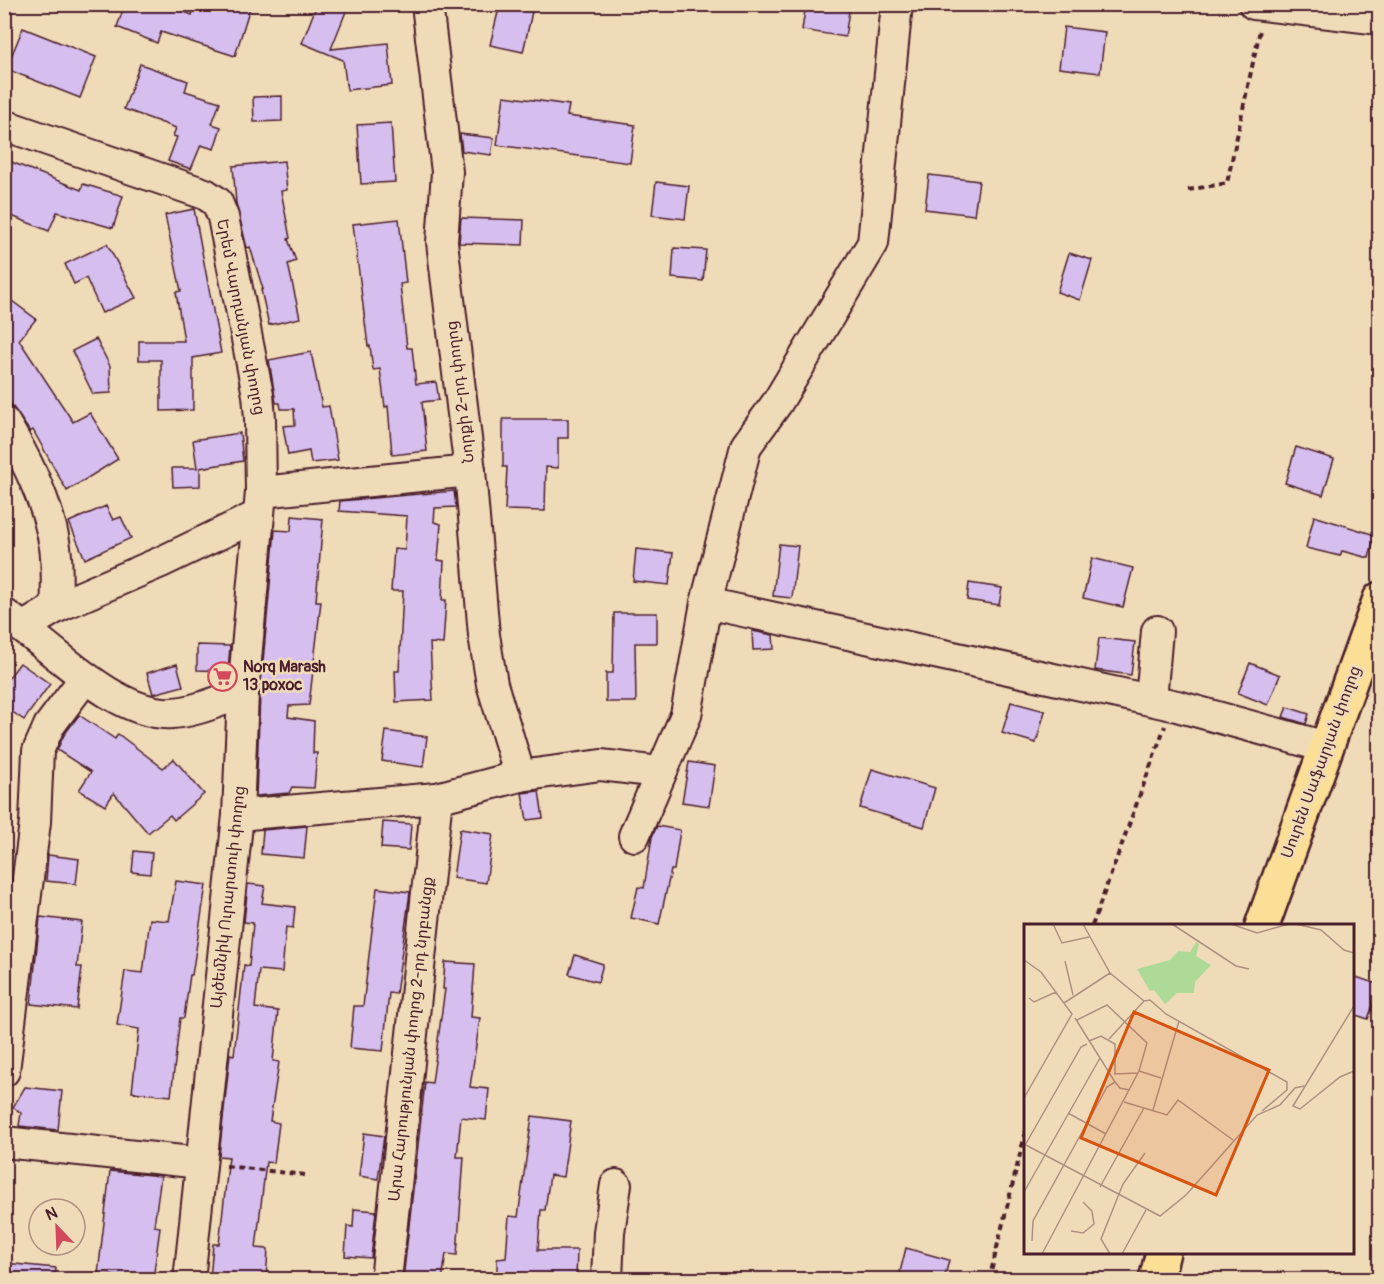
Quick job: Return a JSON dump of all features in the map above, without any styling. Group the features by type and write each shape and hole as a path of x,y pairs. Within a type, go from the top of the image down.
{"main road":[{"name":"Սուրեն Սաֆարյան փողոց","path":"1263,924 1380,598"},
{"path":"1156,1280 1162,1254"}],"street":[{"name":"Նորքի 2-րդ փողոց","path":"427,4 447,172 442,242 470,471 484,635 492,684 520,776"},
{"path":"634,836 659,772 686,715 706,603 746,446 777,403 873,243 897,4"},
{"path":"1260,5 1380,19"},
{"name":"Երեմ Վարդանյան փողոց","path":"4,125 205,194 216,202 224,217 258,395 260,503"},
{"path":"4,422 30,469 46,509 55,548 57,607"},
{"path":"14,621 57,607 161,562 260,503 470,471"},
{"name":"Այծեմնիկ Ուրարտուի փողոց","path":"189,1280 238,815 243,693 260,503"},
{"path":"706,603 1162,703 1326,747"},
{"path":"14,621 85,678 135,706 154,713 175,713 243,693"},
{"path":"1157,631 1162,703"},
{"path":"4,1071 35,822 38,751 49,726 85,678"},
{"path":"238,815 437,798 520,776 601,765 659,772"},
{"name":"Արա Հարությունյան փողոց 2-րդ նրբանցք","path":"386,1280 437,798"},
{"path":"4,1142 201,1163"},
{"path":"607,1280 609,1232 616,1185"}],"path":[{"path":"1188,190 1227,183 1260,5"},
{"path":"1093,924 1162,703"},
{"path":"989,1280 1024,1138"},
{"path":"201,1163 305,1174"}],"building":[{"path":"125,4 164,4 192,15 195,4 251,4 235,56 161,32 157,43 117,27"},
{"path":"317,4 349,4 331,49 388,43 392,85 347,90 343,60 302,43"},
{"path":"500,4 532,12 523,52 490,45"},
{"path":"806,4 850,4 845,37 802,30"},
{"path":"1064,27 1105,32 1100,73 1059,68"},
{"path":"23,28 96,57 80,98 6,69"},
{"path":"140,64 188,81 185,91 220,102 212,124 221,127 214,149 201,145 191,169 168,161 177,137 173,136 176,128 124,109"},
{"path":"282,96 282,121 254,122 253,97"},
{"path":"504,96 569,105 567,116 635,125 630,163 497,145"},
{"path":"391,123 395,182 361,184 357,125"},
{"path":"460,134 494,138 491,155 462,151"},
{"path":"4,159 81,190 83,184 123,196 113,228 57,212 49,231 4,213"},
{"path":"284,161 287,190 281,191 290,238 288,239 296,261 288,264 300,318 269,325 261,290 263,289 250,247 247,248 236,203 233,166"},
{"path":"929,175 979,181 974,215 925,209"},
{"path":"656,182 689,186 685,219 652,215"},
{"path":"194,209 221,353 193,358 193,410 161,411 161,360 139,360 139,341 184,341 176,292 181,291 165,215"},
{"path":"461,218 524,220 523,245 459,243"},
{"path":"399,219 406,283 400,284 407,348 412,348 416,384 436,382 439,400 422,402 427,451 392,455 388,406 385,407 380,369 373,370 370,346 368,346 353,224"},
{"path":"107,244 136,298 102,313 86,278 74,284 65,264"},
{"path":"674,248 706,250 703,281 672,278"},
{"path":"1069,253 1092,260 1080,300 1057,292"},
{"path":"4,295 36,319 19,340 73,422 90,413 118,459 67,491 33,430 30,432 4,394"},
{"path":"96,339 110,366 111,393 93,394 72,351"},
{"path":"311,352 322,407 329,406 338,460 311,463 309,451 288,455 283,426 295,425 294,409 281,409 280,403 276,403 269,360"},
{"path":"503,419 568,419 568,438 558,438 558,468 546,467 545,511 505,510 507,467 503,467"},
{"path":"240,433 243,461 200,468 200,486 173,487 172,468 197,468 193,440"},
{"path":"1296,447 1334,459 1323,495 1285,483"},
{"path":"454,491 456,507 435,508 434,522 441,524 438,560 444,561 442,600 446,600 443,644 430,643 433,700 396,702 395,671 399,671 403,591 391,591 394,549 405,550 407,516 339,511 340,501"},
{"path":"106,506 113,520 121,517 131,538 85,559 69,522"},
{"path":"292,516 323,519 316,601 321,601 309,705 289,706 288,717 314,721 313,753 317,753 314,788 292,787 289,793 256,796 260,694 275,530 291,531"},
{"path":"1314,516 1375,535 1369,558 1342,551 1340,556 1306,548"},
{"path":"779,544 798,546 792,598 773,596"},
{"path":"636,549 673,553 669,585 633,581"},
{"path":"1092,558 1133,568 1123,607 1083,598"},
{"path":"969,583 1002,588 999,605 967,600"},
{"path":"614,613 657,613 657,643 635,643 636,702 606,702 606,673 613,673"},
{"path":"752,631 773,635 774,649 753,650"},
{"path":"1099,638 1135,642 1131,675 1095,670"},
{"path":"197,645 230,646 228,671 197,670"},
{"path":"20,663 50,684 24,720 4,706 4,684"},
{"path":"1250,663 1280,675 1268,705 1238,693"},
{"path":"177,664 183,686 153,694 147,673"},
{"path":"1011,702 1045,711 1036,743 1002,733"},
{"path":"1287,707 1309,714 1306,724 1283,717"},
{"path":"79,715 115,739 118,734 163,768 174,759 204,794 174,820 170,815 148,833 114,793 105,806 79,790 91,772 57,750 64,735"},
{"path":"386,731 427,737 423,767 382,761"},
{"path":"689,762 715,766 709,806 682,802"},
{"path":"872,769 935,788 924,827 860,808"},
{"path":"539,791 543,818 527,820 522,793"},
{"path":"383,822 411,824 409,850 381,848"},
{"path":"307,826 304,858 261,854 263,830"},
{"path":"657,826 680,830 674,870 671,870 659,924 631,918 638,887 644,888 652,837"},
{"path":"460,829 493,834 486,883 453,878"},
{"path":"134,851 152,853 150,874 132,872"},
{"path":"48,855 79,859 76,884 46,881"},
{"path":"176,881 206,885 184,1018 180,1018 171,1096 132,1092 139,1029 117,1025 125,971 143,973 150,919 169,921"},
{"path":"248,884 265,886 262,903 295,907 293,928 286,927 282,972 259,970 255,1008 278,1011 273,1061 279,1062 270,1121 279,1123 274,1163 266,1162 256,1248 268,1249 266,1280 210,1280 213,1244 219,1244 229,1157 219,1156 230,1054 234,1055 244,965 249,966 253,923 244,922"},
{"path":"377,888 410,892 396,994 389,993 383,1051 350,1048 354,1006 363,1006"},
{"path":"40,917 82,922 77,967 82,967 77,1009 31,1004"},
{"path":"575,955 603,964 598,982 569,974"},
{"path":"445,962 475,964 471,1017 480,1018 470,1087 489,1089 486,1120 461,1117 457,1157 464,1157 457,1255 446,1254 442,1280 403,1280 425,1082 432,1083 445,989 443,989"},
{"path":"1354,976 1380,985 1368,1019 1354,1014"},
{"path":"25,1087 62,1091 58,1130 19,1126 21,1113 13,1107"},
{"path":"532,1116 571,1121 563,1177 550,1175 545,1210 541,1210 538,1250 577,1250 576,1280 497,1280 497,1259 506,1258 509,1216 518,1217"},
{"path":"364,1133 384,1136 378,1179 359,1176"},
{"path":"110,1171 161,1176 154,1226 160,1227 153,1280 98,1274"},
{"path":"354,1209 376,1211 371,1258 345,1256 347,1226 353,1227"},
{"path":"906,1248 949,1260 944,1280 898,1280"},
{"path":"4,1263 56,1268 55,1280 4,1280"}],"place":[{"name":"Norq Marash 13 poxoc","path":"222,676"}]}
